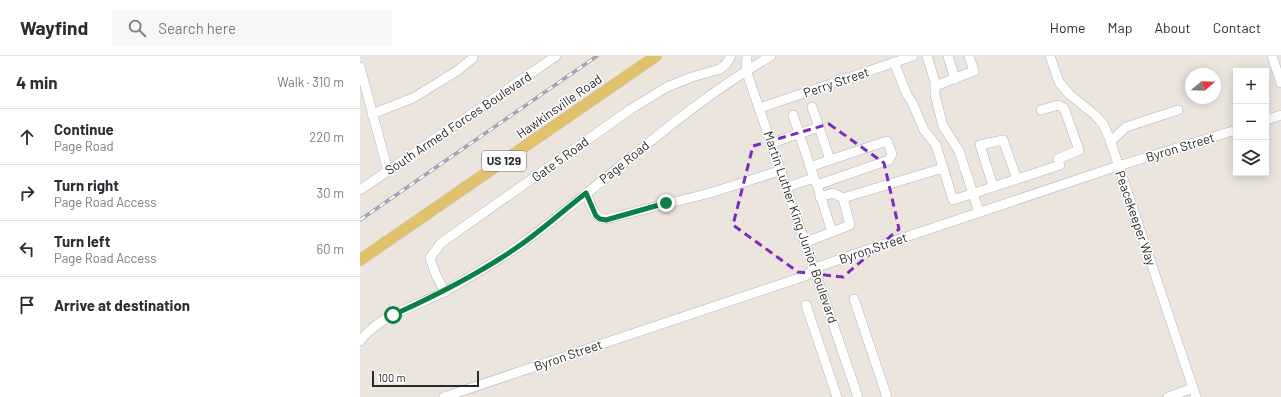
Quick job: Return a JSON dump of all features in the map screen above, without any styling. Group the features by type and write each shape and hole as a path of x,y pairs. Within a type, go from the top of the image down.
{"main road":[{"name":"Hawkinsville Road","path":"360,260 656,56"}],"street":[{"name":"South Armed Forces Boulevard","path":"360,190 556,56"},
{"name":"Gate 5 Road","path":"445,292 436,275 430,258 441,243 631,109 667,87 692,77 720,69 726,64 731,56"},
{"name":"Martin Luther King Junior Boulevard","path":"747,56 746,70 782,170 858,397"},
{"name":"Page Road","path":"360,340 367,331 378,322 445,292 520,245 667,128 746,70 771,56"},
{"name":"Perry Street","path":"760,108 913,56"},
{"path":"927,56 943,126 959,151 979,212"},
{"path":"948,56 955,79"},
{"path":"935,86 974,71 969,56"},
{"name":"Peacekeeper Way","path":"1050,56 1059,82 1069,94 1095,115 1103,124 1194,393"},
{"path":"1272,56 1281,83"},
{"path":"372,114 413,98 457,71 473,58"},
{"path":"894,62 906,96 912,102 924,130 936,145 953,200 1017,179 1059,162 1079,150 1064,108 1058,105 1042,110"},
{"path":"360,67 388,171"},
{"path":"812,107 830,160"},
{"path":"1110,142 1126,127 1178,110"},
{"path":"793,115 832,232"},
{"path":"1269,119 1281,115"},
{"path":"772,143 819,127"},
{"name":"Byron Street","path":"444,397 805,276 815,268 979,212 1118,166 1233,131"},
{"path":"993,186 980,145 1004,140 1017,179"},
{"path":"787,187 815,181 889,160 892,154 887,141 810,167"},
{"path":"820,197 833,193 843,198 943,168"},
{"path":"586,193 596,216 600,219 606,220 710,193 782,170"},
{"path":"806,242 850,225 843,198"},
{"path":"854,299 886,397"},
{"path":"806,305 837,397"},
{"path":"1168,397 1194,393"}],"highlighted area":[{"path":"829,124 884,163 899,229 843,277 798,272 733,225 753,146"}],"railway":[{"path":"360,220 597,56"}],"route":[{"path":"393,315 445,292 498,260 520,245 586,193 596,216 600,219 606,220 666,203"}]}
